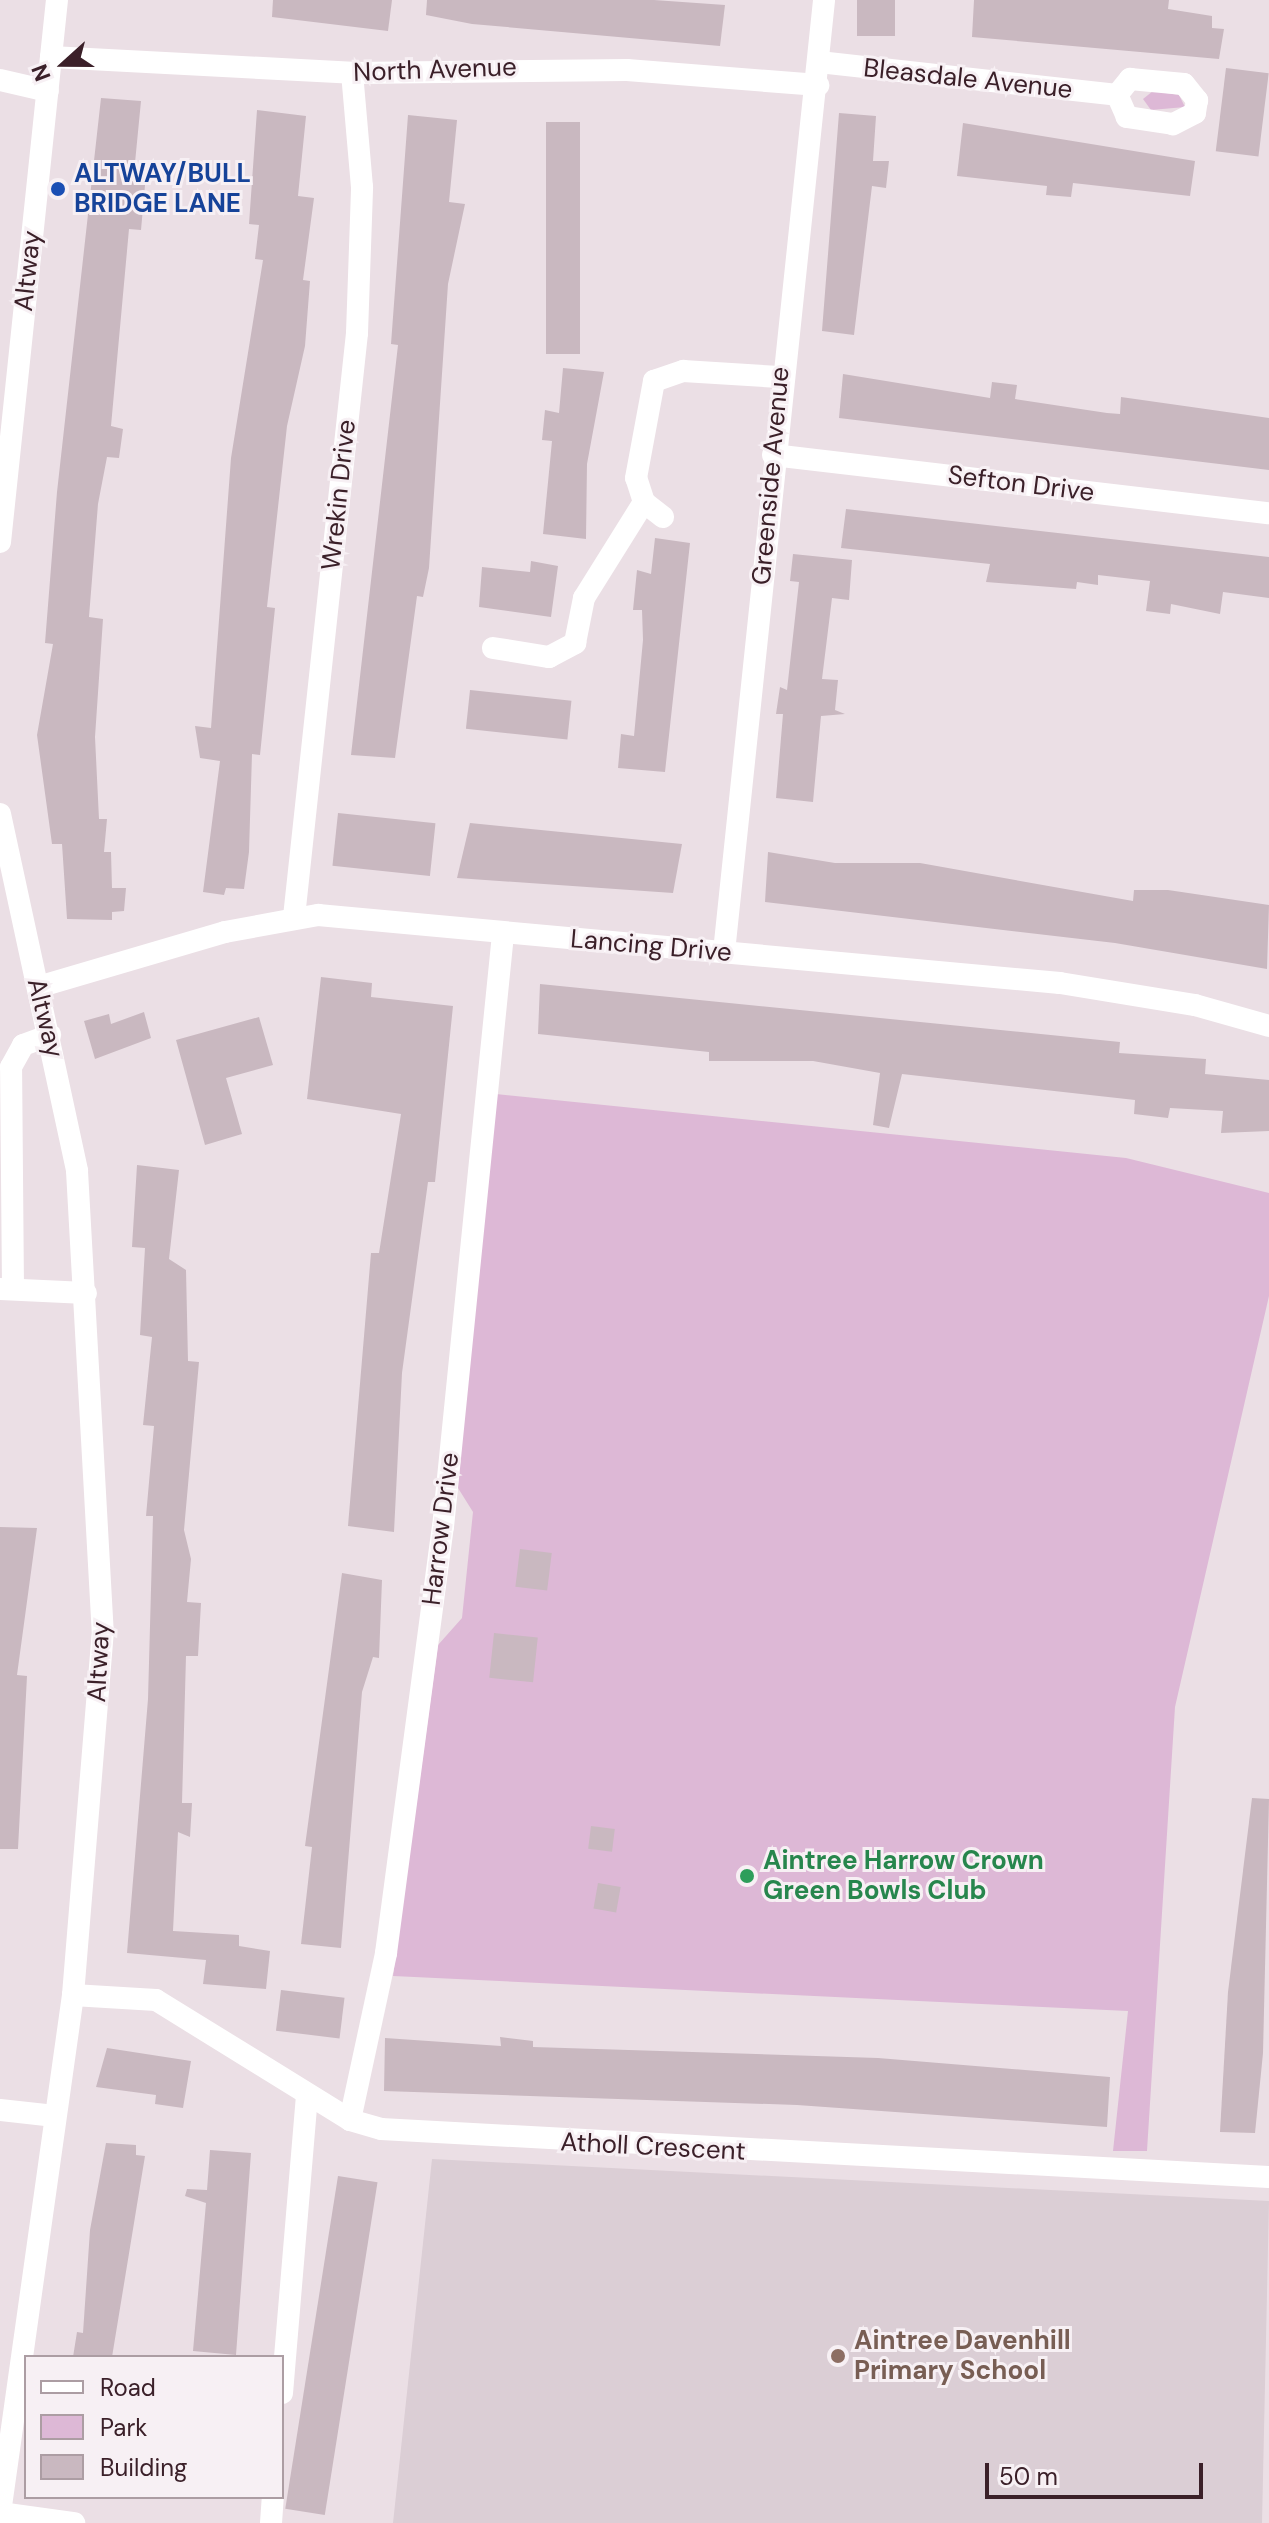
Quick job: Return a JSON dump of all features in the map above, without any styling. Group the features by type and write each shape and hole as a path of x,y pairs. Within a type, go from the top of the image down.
{"street":[{"name":"Altway","path":"0,542 57,0"},
{"name":"Greenside Avenue","path":"724,952 779,377 818,74 824,0"},
{"name":"North Avenue","path":"51,57 352,73 534,67 818,74"},
{"name":"Wrekin Drive","path":"294,917 357,333 362,187 352,73"},
{"name":"Bleasdale Avenue","path":"818,74 1117,95"},
{"path":"0,80 48,91"},
{"path":"663,517 644,502 636,478 654,381 683,371 779,377"},
{"name":"Sefton Drive","path":"773,455 1269,513"},
{"path":"493,648 549,657 575,643 584,598 644,502"},
{"name":"Altway","path":"0,814 77,1171 103,1630 73,1995 0,2513"},
{"name":"Lancing Drive","path":"38,987 294,917 1060,983 1195,1005 1269,1026"},
{"name":"Harrow Drive","path":"350,2120 386,1953 441,1543 503,934"},
{"path":"50,1035 23,1045 11,1067 6,1289 86,1293"},
{"name":"Atholl Crescent","path":"73,1995 156,2000 350,2120 590,2145 1269,2177"},
{"path":"284,2369 307,2095"},
{"path":"0,2110 55,2116"},
{"path":"271,2523 273,2499"},
{"path":"0,2513 74,2523"}],"shaded area":[{"name":"Aintree Davenhill Primary School","path":"432,2159 1269,2201 1262,2523 393,2523"}],"green space":[{"path":"1153,91 1179,95 1185,107 1151,110 1143,99"},
{"path":"496,1094 1126,1158 1269,1193 1269,1296 1175,1707 1147,2151 1113,2151 1128,2011 393,1976 438,1645 462,1618 473,1512 453,1480"}],"building":[{"path":"273,0 392,0 388,31 272,17"},
{"path":"427,0 654,0 725,5 720,46 472,24 426,15"},
{"path":"857,0 895,0 895,36 857,36"},
{"path":"974,0 1169,0 1168,9 1212,16 1212,28 1224,29 1219,59 972,37"},
{"path":"1226,68 1269,73 1258,157 1216,151"},
{"path":"101,98 141,101 134,173 146,174 141,230 129,229 111,426 123,429 119,458 107,457 98,504 89,617 103,619 95,737 99,819 107,819 104,852 111,852 112,888 126,888 124,911 112,912 112,920 67,919 62,844 52,844 37,735 53,644 45,643 57,492"},
{"path":"257,110 306,116 298,196 314,198 303,280 310,281 305,346 287,426 267,607 275,608 260,755 252,754 249,852 244,889 226,888 224,895 203,892 220,761 200,758 195,726 211,728 231,458 263,260 255,259 259,225 249,224"},
{"path":"839,113 876,116 873,161 889,161 886,188 872,186 854,335 822,331"},
{"path":"408,115 457,120 449,202 465,204 448,284 429,568 423,597 417,596 395,758 351,755 398,345 391,344"},
{"path":"546,122 580,122 580,354 546,354"},
{"path":"963,123 1195,161 1190,196 1073,183 1071,197 1046,195 1047,186 957,176"},
{"path":"563,368 604,372 587,464 586,539 543,534 552,441 542,440 545,410 559,413"},
{"path":"843,374 990,398 992,382 1017,385 1015,399 1107,413 1120,414 1121,397 1269,418 1269,470 839,418"},
{"path":"846,509 1269,557 1269,598 1223,592 1220,614 1171,604 1170,614 1146,611 1150,581 1098,575 1098,585 1077,582 1076,589 986,582 990,564 841,548"},
{"path":"655,538 690,543 665,772 618,768 621,734 634,736 643,640 642,610 633,610 637,570 651,574"},
{"path":"793,554 852,560 849,600 832,598 822,679 838,680 835,710 845,714 821,716 813,802 776,798 783,714 776,714 780,687 787,690 799,582 790,581"},
{"path":"531,561 558,566 551,617 479,607 482,567 530,572"},
{"path":"470,690 571,701 567,739 466,729"},
{"path":"338,813 435,823 430,876 332,866"},
{"path":"470,823 682,844 673,893 457,878"},
{"path":"768,852 835,863 920,863 1133,901 1134,890 1168,890 1269,905 1267,969 1115,943 765,902"},
{"path":"321,977 372,983 371,997 453,1006 435,1182 428,1182 402,1373 394,1532 348,1526 371,1253 379,1253 401,1114 307,1099"},
{"path":"540,984 1120,1042 1119,1053 1206,1059 1205,1074 1269,1080 1269,1131 1221,1133 1223,1111 1170,1108 1168,1118 1134,1114 1135,1100 902,1074 889,1128 873,1125 880,1073 813,1061 709,1061 709,1052 538,1034"},
{"path":"144,1012 151,1038 95,1059 84,1021 109,1014 111,1024"},
{"path":"259,1017 273,1065 226,1078 242,1134 205,1145 176,1040"},
{"path":"137,1165 179,1170 169,1259 186,1270 188,1361 199,1362 184,1530 191,1559 187,1602 201,1603 198,1656 186,1656 182,1803 192,1803 190,1837 178,1832 173,1931 239,1935 239,1946 270,1951 266,1989 203,1984 206,1960 127,1953 148,1699 153,1516 146,1516 154,1426 143,1425 152,1337 140,1335 145,1248 132,1247"},
{"path":"0,1527 37,1528 17,1675 27,1676 18,1849 0,1849"},
{"path":"520,1549 552,1553 547,1591 515,1587"},
{"path":"342,1573 382,1580 379,1658 373,1657 362,1692 341,1948 301,1944 312,1847 305,1846"},
{"path":"494,1633 538,1638 533,1682 489,1678"},
{"path":"1252,1798 1269,1799 1263,2053 1255,2133 1220,2132 1228,1992"},
{"path":"591,1826 615,1829 612,1852 588,1849"},
{"path":"598,1883 621,1887 616,1913 593,1909"},
{"path":"281,1990 345,1998 340,2038 276,2031"},
{"path":"500,2037 533,2041 533,2047 878,2058 1110,2077 1107,2127 797,2105 384,2091 385,2038 501,2046"},
{"path":"107,2048 191,2061 183,2108 155,2104 156,2095 96,2087"},
{"path":"106,2143 136,2145 136,2155 145,2156 112,2355 73,2355 77,2332 83,2333 90,2230"},
{"path":"210,2150 251,2153 236,2355 193,2351 206,2203 185,2196 187,2189 207,2190"},
{"path":"338,2176 378,2182 325,2515 285,2509"}],"place":[{"name":"ALTWAY/BULL BRIDGE LANE","path":"58,189"},
{"name":"Aintree Harrow Crown Green Bowls Club","path":"747,1876"},
{"name":"Aintree Davenhill Primary School","path":"838,2356"}]}
